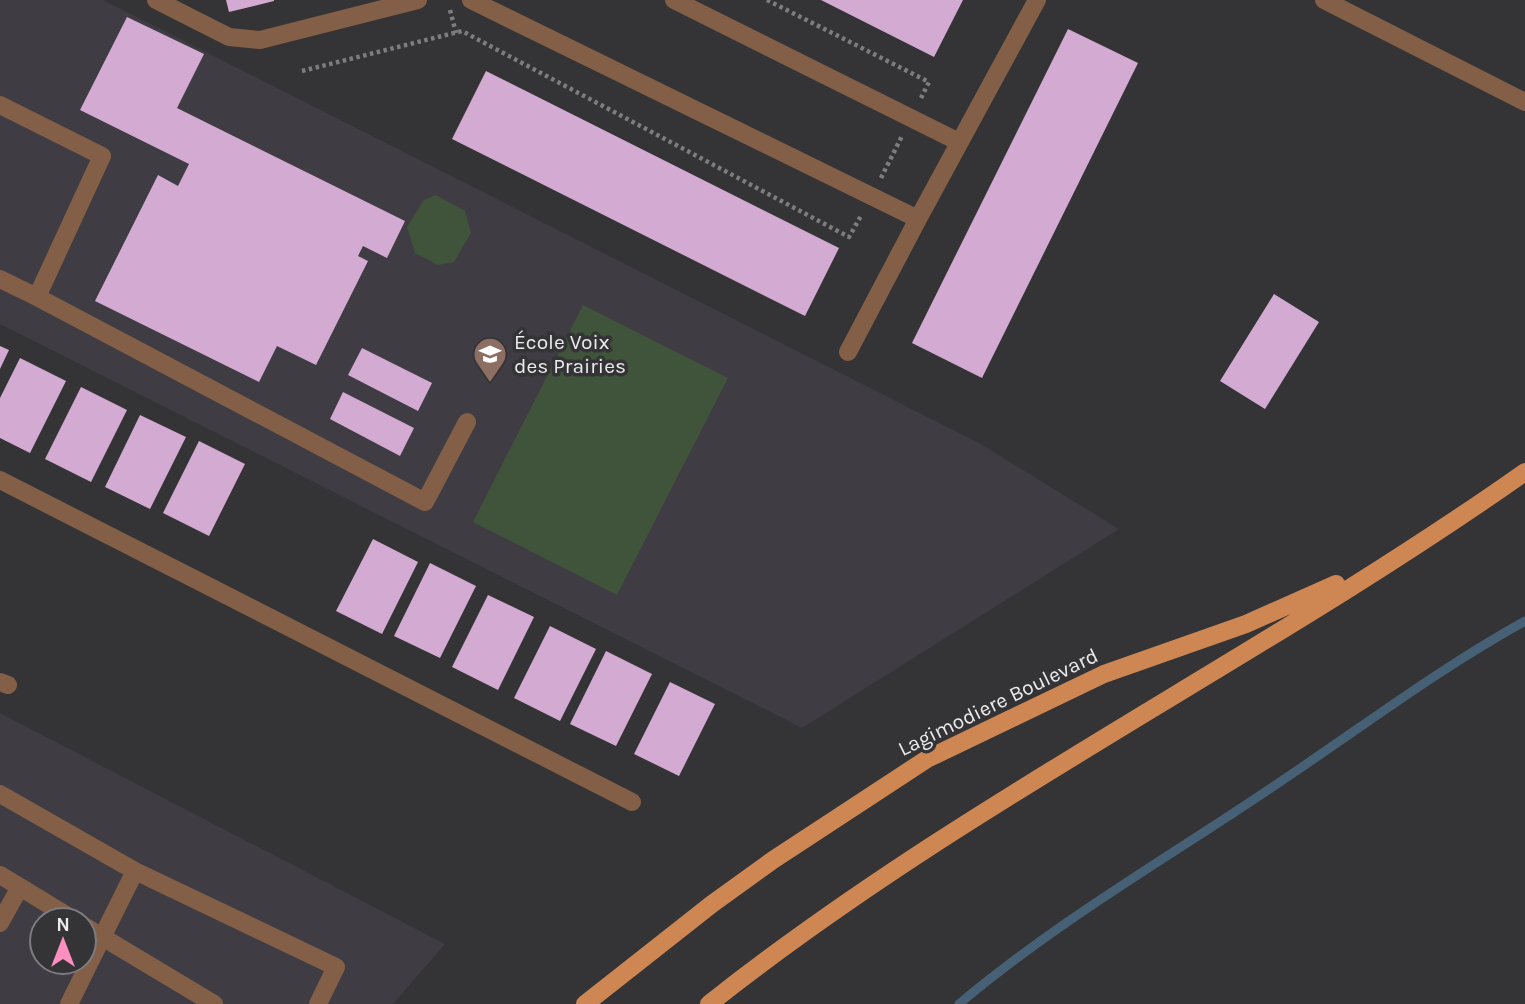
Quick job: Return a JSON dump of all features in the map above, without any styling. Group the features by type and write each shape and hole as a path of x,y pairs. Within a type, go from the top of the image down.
{"main road":[{"name":"Lagimodiere Boulevard","path":"709,1004 802,933 951,834 1400,555 1525,472"},
{"name":"Lagimodiere Boulevard","path":"585,1004 722,897 927,759 1104,674 1257,619 1400,555"}],"street":[{"path":"156,0 229,37 260,40 418,0"},
{"path":"471,0 918,219"},
{"path":"674,0 959,142"},
{"path":"848,352 1037,0"},
{"path":"1324,0 1525,102"},
{"path":"0,105 102,156 37,297"},
{"path":"0,279 425,502 467,422"},
{"path":"0,480 632,802"},
{"path":"0,794 135,871 335,967 318,1004"},
{"path":"69,1004 135,871"},
{"path":"0,875 51,906"},
{"path":"0,923 20,887"},
{"path":"98,935 214,1004"}],"path":[{"path":"447,0 456,33"}],"shaded area":[{"name":"École Voix des Prairies","path":"0,0 103,0 979,443 1119,529 802,728 0,324"},
{"path":"0,713 445,944 393,1004 0,1004"}],"green space":[{"path":"436,195 465,211 471,233 454,262 438,265 415,253 407,227 424,200"},
{"path":"583,305 728,378 617,595 473,522"}],"building":[{"path":"226,0 274,0 274,1 229,12"},
{"path":"821,0 963,0 934,57"},
{"path":"127,17 204,54 177,108 405,221 387,258 363,246 358,256 368,261 316,365 277,346 259,382 95,301 158,175 178,186 189,164 80,110"},
{"path":"1068,29 1138,63 982,378 912,343"},
{"path":"486,71 839,248 805,316 452,139"},
{"path":"1274,294 1319,322 1265,409 1220,381"},
{"path":"0,346 9,350 0,369"},
{"path":"362,348 432,383 418,411 348,375"},
{"path":"20,358 66,381 30,453 0,438 0,398"},
{"path":"81,387 127,410 91,482 45,459"},
{"path":"343,392 414,428 400,456 330,419"},
{"path":"140,415 186,437 150,509 105,487"},
{"path":"199,441 245,464 209,536 163,513"},
{"path":"373,539 418,562 382,634 336,611"},
{"path":"430,563 476,586 440,658 394,636"},
{"path":"488,595 534,617 498,690 452,667"},
{"path":"550,626 596,649 560,721 514,698"},
{"path":"606,651 652,674 616,746 570,724"},
{"path":"670,682 715,704 679,776 634,754"}],"waterway":[{"path":"959,1004 1033,946 1110,893 1268,790 1427,681 1525,621"}],"place":[{"name":"École Voix des Prairies","path":"490,384"}]}
